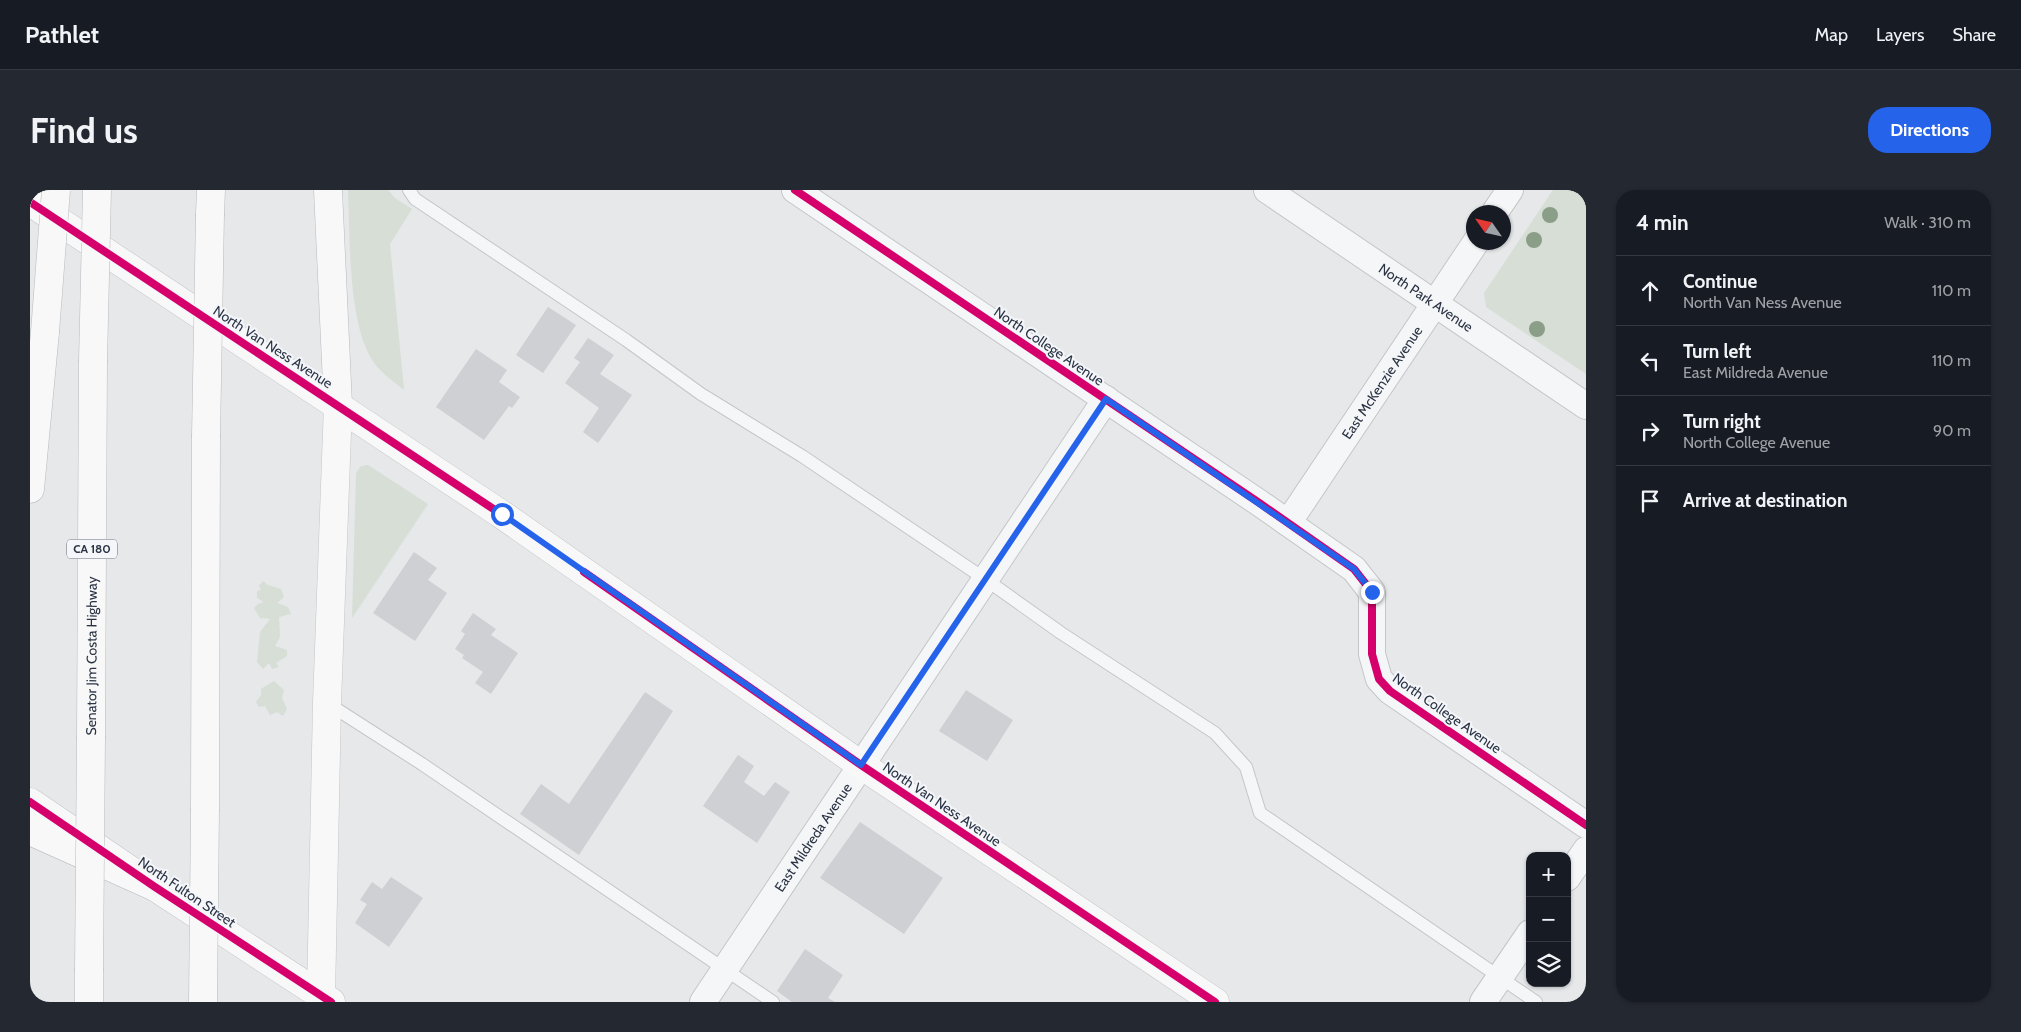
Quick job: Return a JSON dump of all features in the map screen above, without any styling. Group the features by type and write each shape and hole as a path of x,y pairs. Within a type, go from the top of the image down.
{"main road":[{"path":"30,489 56,190"},
{"name":"Senator Jim Costa Highway","path":"89,1002 92,362 97,190"},
{"path":"324,1000 327,703 338,405 328,190"},
{"name":"North Van Ness Avenue","path":"30,202 502,514 861,765 1216,1002"},
{"path":"203,1002 206,437 210,202"},
{"name":"North Fulton Street","path":"30,802 324,1000"},
{"path":"30,831 155,887"}],"street":[{"name":"North College Avenue","path":"795,190 1106,399 1354,569 1372,592 1372,654 1379,679 1390,690 1586,824"},
{"name":"North Park Avenue","path":"1267,190 1586,406"},
{"path":"1500,205 1510,190"},
{"name":"East McKenzie Avenue","path":"1288,523 1471,250"},
{"name":"East Mildreda Avenue","path":"703,1002 1106,399"},
{"path":"1571,872 1586,850"},
{"path":"1483,1002 1526,939"}],"lane":[{"path":"409,190 415,199 626,340 701,394 802,456 985,579 1061,633 1215,733 1246,768 1260,813 1536,1002"},
{"path":"327,703 422,764 773,1002"}],"shaded area":[{"path":"348,190 388,190 395,198 412,209 390,244 404,390 378,367 371,358 363,341 354,300"},
{"path":"1553,190 1586,190 1586,374 1486,307 1484,293"},
{"path":"368,465 428,504 352,618 356,473 361,466"},
{"path":"263,581 268,585 281,589 284,597 277,603 288,607 291,614 279,617 280,637 275,646 287,650 287,656 276,663 279,667 272,669 269,663 263,669 257,662 260,632 270,619 260,618 254,608 264,602 257,598 257,591 261,590 259,586"},
{"path":"274,681 284,690 282,698 287,709 283,716 277,712 270,715 265,706 259,707 256,702 261,695 261,689"}],"building":[{"path":"548,307 576,325 543,373 516,355"},
{"path":"588,338 614,355 600,374 632,395 598,443 583,432 599,408 565,383 580,362 574,358"},
{"path":"476,349 507,370 499,382 520,397 512,408 509,406 484,440 436,407"},
{"path":"414,552 437,568 428,580 447,593 415,641 373,613"},
{"path":"473,613 496,629 491,635 518,653 491,694 475,683 483,672 462,658 464,655 455,649 465,634 461,631"},
{"path":"966,690 1013,720 987,761 939,731"},
{"path":"645,692 673,711 579,855 520,814 541,784 569,804"},
{"path":"738,755 754,766 744,782 764,796 775,782 790,792 757,843 703,806"},
{"path":"860,822 943,878 904,934 820,878"},
{"path":"391,877 423,898 389,947 355,923 367,904 360,900 372,882 382,889"},
{"path":"805,949 843,975 828,998 835,1002 792,1002 777,991"}],"cycle path":[{"path":"795,190 1258,502 1354,569 1372,592 1372,654 1379,679 1390,691 1586,825"},
{"path":"30,202 501,514"},
{"path":"584,572 861,765 1215,1002"},
{"path":"30,802 155,887 331,1002"}],"route":[{"path":"502,514 861,765 1106,399 1354,569 1372,592"}]}
